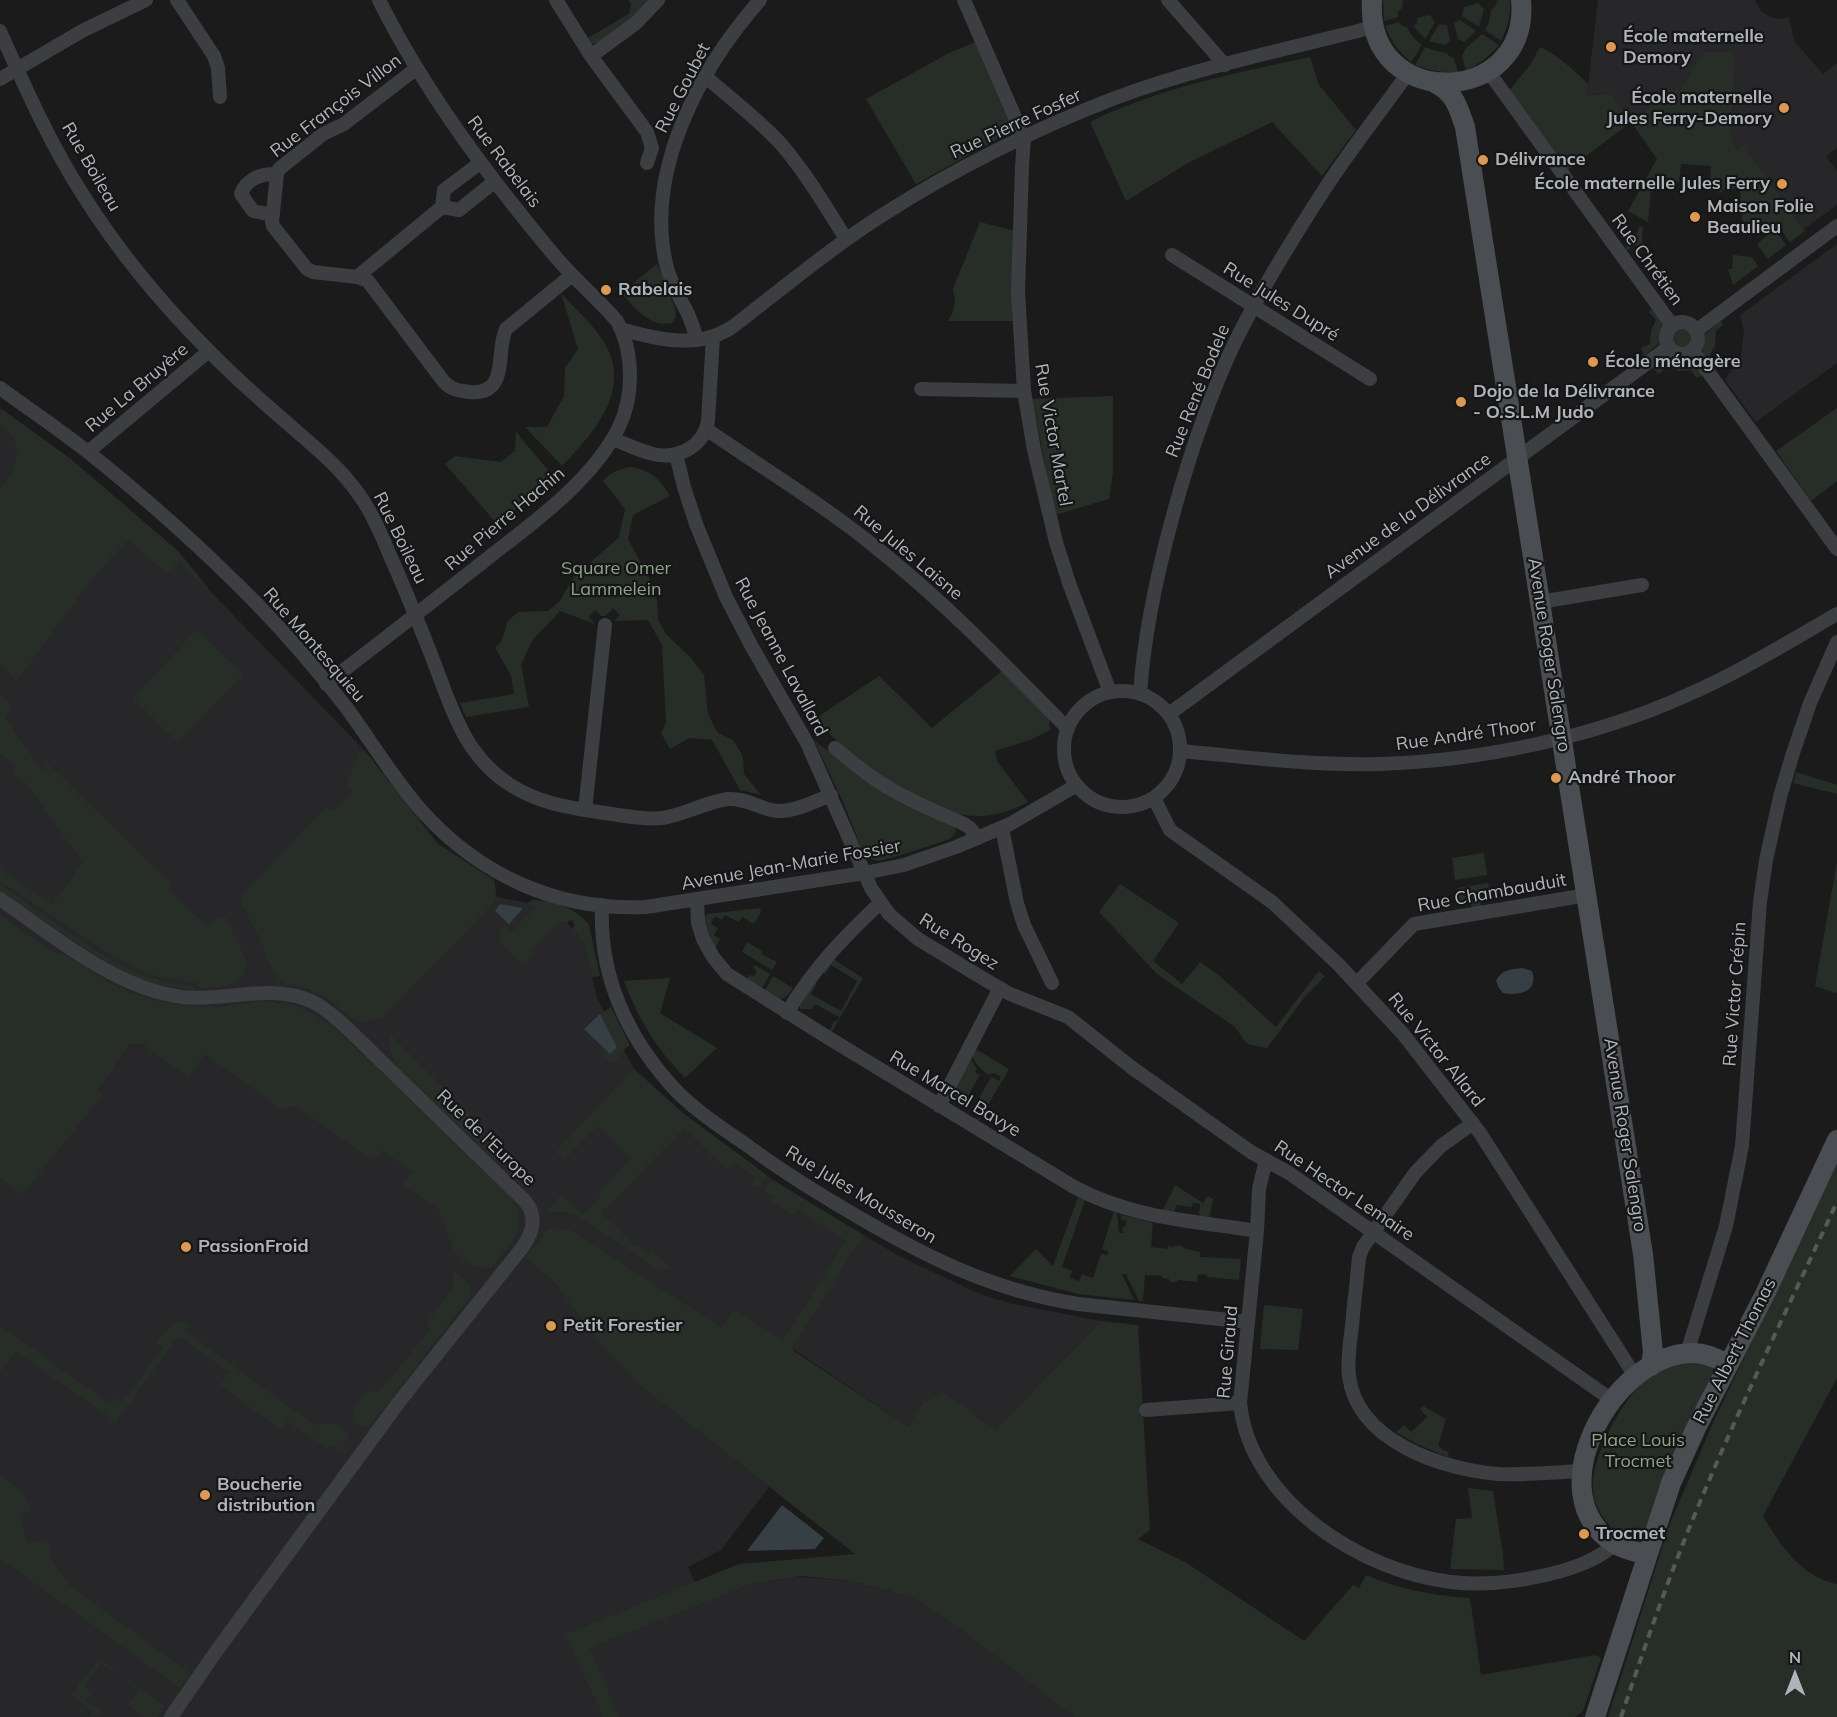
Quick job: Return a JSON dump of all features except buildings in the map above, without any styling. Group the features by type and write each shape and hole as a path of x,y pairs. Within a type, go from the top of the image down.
{"street":[{"path":"0,79 82,31 146,0"},
{"path":"177,0 214,56 218,68 220,97"},
{"name":"Rue Rabelais","path":"379,0 417,68 480,163 572,274 617,321 621,329"},
{"path":"556,0 591,56 647,132 652,148 647,163"},
{"path":"591,56 636,23 658,0"},
{"name":"Rue Goubet","path":"697,340 667,269 662,244 667,170 674,144 690,106 734,31 760,0"},
{"path":"964,0 1024,138"},
{"path":"1168,0 1225,64"},
{"path":"1372,0 1374,27 1386,53 1396,64 1421,79 1457,83 1483,74 1499,62 1512,45 1520,25 1521,0"},
{"name":"Rue Pierre Fosfer","path":"621,329 666,340 697,340 713,337 727,331 846,239 931,186 1024,138 1116,98 1172,79 1374,27"},
{"name":"Rue Boileau","path":"0,31 66,166 95,214 152,287 209,351 349,480 375,521 416,615 459,727 481,760 499,777 529,796 550,803 640,818 659,818 728,799 745,800 777,811 794,809 831,795"},
{"name":"Rue François Villon","path":"277,174 267,173 259,176 244,187 241,194 253,211 273,215 279,170 323,134 344,124 417,68"},
{"name":"Rue René Bodele","path":"1140,694 1144,649 1154,591 1181,485 1215,388 1239,334 1327,185 1408,73"},
{"name":"Avenue Roger Salengro","path":"1465,127 1468,89 1473,81 1483,74"},
{"name":"Rue Chrétien","path":"1483,74 1672,325"},
{"path":"706,77 786,150 801,169 846,239"},
{"name":"Avenue Roger Salengro","path":"1435,82 1452,95 1465,127 1643,1254 1653,1352 1643,1371"},
{"name":"Rue Victor Martel","path":"1024,138 1018,291 1024,391 1038,470 1056,542 1110,692"},
{"path":"357,277 442,207 444,190 480,163"},
{"path":"442,207 459,210 494,182"},
{"path":"273,215 273,226 307,269 313,272 357,277 368,281 448,387 459,391 475,392 489,388 496,381 506,329 572,274"},
{"path":"1697,330 1837,226"},
{"name":"Rue Jules Dupré","path":"1172,255 1370,379"},
{"path":"1683,322 1697,330 1699,339 1693,351 1683,355 1672,351 1666,343 1667,333 1672,325 1683,322"},
{"name":"Rue Pierre Hachin","path":"326,684 549,508 583,476 613,439 626,410 629,362 621,329"},
{"path":"613,439 653,454 668,455 676,454 700,440 706,429 713,337"},
{"name":"Avenue de la Délivrance","path":"1169,714 1668,347"},
{"name":"Rue La Bruyère","path":"88,452 209,351"},
{"path":"1693,351 1837,549"},
{"name":"Rue Montesquieu","path":"0,388 88,452 164,515 216,563 287,637 326,684 421,810 469,853 497,873 520,885 548,894 602,905"},
{"path":"921,389 1024,391"},
{"name":"Rue Jules Laisne","path":"706,429 818,503 897,564 974,633 1068,729"},
{"name":"Rue Jeanne Lavallard","path":"676,454 693,516 726,597 759,660 799,727 864,873"},
{"path":"1540,602 1642,585"},
{"name":"Rue André Thoor","path":"1181,751 1295,762 1380,764 1449,758 1527,746 1621,721 1683,697 1752,664 1837,614"},
{"path":"585,810 605,625"},
{"name":"Rue Victor Crépin","path":"1680,1355 1726,1226 1742,1146 1760,902 1766,860 1780,796 1810,703 1837,642"},
{"path":"1125,691 1140,694 1151,698 1169,714 1178,731 1181,751 1179,764 1166,788 1154,798 1138,805 1121,807 1104,804 1089,796 1077,785 1066,764 1064,752 1068,729 1082,708 1098,696 1125,691"},
{"path":"835,748 883,785 964,824 978,838"},
{"name":"Avenue Jean-Marie Fossier","path":"602,905 624,908 646,907 864,873 912,862 1002,828 1077,785"},
{"name":"Rue Victor Allard","path":"1154,798 1170,830 1272,902 1357,983 1409,1042 1473,1123 1643,1371"},
{"path":"1002,828 1014,890 1024,925 1052,983"},
{"name":"Rue Rogez","path":"864,873 880,903 910,934 1000,988 1058,1012"},
{"name":"Rue Chambauduit","path":"1357,983 1414,924 1587,895"},
{"name":"Rue de l'Europe","path":"0,899 108,971 137,986 196,998 271,992 306,999 322,1007 525,1201 533,1215 532,1228 522,1248 399,1402 215,1653 171,1717"},
{"name":"Rue Marcel Bavye","path":"697,899 698,923 703,939 722,968 735,979 1074,1187 1101,1201 1146,1214 1257,1231"},
{"path":"787,1012 824,959 880,903"},
{"name":"Rue Jules Mousseron","path":"602,905 602,939 610,978 625,1016 652,1061 689,1103 804,1185 927,1255 967,1274 1011,1290 1078,1304 1248,1322"},
{"path":"939,1106 1000,988"},
{"name":"Rue Hector Lemaire","path":"1058,1012 1078,1023 1150,1081 1246,1148 1286,1171 1612,1400"},
{"path":"1473,1123 1442,1146 1420,1167 1407,1182 1363,1247 1359,1257 1349,1357 1351,1384 1358,1402 1370,1419 1385,1434 1409,1450 1457,1467 1502,1474 1582,1471"},
{"name":"Rue Albert Thomas","path":"1596,1713 1662,1508 1682,1458 1765,1294 1837,1140"},
{"name":"Rue Giraud","path":"1266,1160 1260,1183 1240,1403 1244,1428 1257,1459 1296,1508 1331,1536 1358,1553 1395,1569 1451,1582 1477,1584 1513,1581 1552,1573 1591,1561 1616,1544"},
{"name":"Avenue Roger Salengro","path":"1643,1254 1665,1349 1680,1355"},
{"path":"1647,1555 1616,1544 1598,1528 1583,1497 1582,1471 1587,1448 1612,1400 1643,1371 1680,1355 1697,1353 1712,1356 1729,1364"},
{"path":"1146,1410 1240,1403"}],"shaded area":[{"name":"École maternelle Jules Ferry-Demory","path":"1598,0 1755,0 1761,11 1770,17 1781,19 1789,17 1794,41 1823,74 1837,63 1837,148 1826,156 1837,171 1837,205 1804,229 1743,147 1738,150 1731,140 1733,52 1703,52 1680,90 1672,91 1631,122 1612,94 1587,95"},
{"path":"1837,244 1837,363 1756,422 1725,380 1741,356 1744,332 1740,315"},
{"path":"0,408 72,460 179,552 211,592 366,752 438,844 494,880 497,897 528,903 567,923 572,928 583,941 597,998 634,1069 684,1114 773,1180 897,1255 992,1298 1101,1321 996,1429 976,1415 922,1403 908,1426 733,1309 721,1327 571,1230 525,1258 557,1285 643,1388 769,1487 721,1550 688,1567 704,1602 749,1585 797,1577 851,1581 911,1597 955,1625 1074,1717 0,1717"},
{"path":"500,904 523,908 509,924 495,911"},
{"path":"1522,968 1532,971 1533,984 1530,988 1521,993 1503,993 1496,981 1498,977 1507,971"},
{"path":"600,1014 617,1047 610,1054 584,1029"},
{"path":"782,1505 824,1538 815,1549 747,1551"}],"green space":[{"path":"628,0 651,0 605,39 590,45 586,39 629,14 631,4"},
{"path":"1383,0 1403,0 1398,17 1384,21"},
{"path":"1497,0 1510,0 1506,31 1501,41 1485,30 1491,10 1495,7"},
{"path":"1478,3 1484,9 1479,27 1462,16 1464,7"},
{"path":"1430,15 1435,22 1425,39 1413,26 1417,23 1417,18"},
{"path":"1460,20 1476,31 1464,42 1458,39 1454,23"},
{"path":"1399,22 1402,26 1407,27 1422,45 1411,62 1395,46 1385,26"},
{"path":"1439,24 1447,25 1450,40 1446,45 1429,41"},
{"path":"1482,34 1499,45 1484,59 1466,70 1462,56 1466,48"},
{"path":"978,41 1013,123 1003,136 916,184 866,99 949,53"},
{"path":"1425,47 1447,53 1454,58 1458,72 1436,71 1415,65"},
{"path":"1540,47 1560,59 1588,84 1587,95 1612,94 1631,122 1568,170 1510,90 1530,65"},
{"path":"1703,52 1734,52 1731,140 1738,150 1743,146 1805,231 1790,242 1779,227 1775,229 1786,245 1768,259 1757,244 1769,234 1767,230 1759,235 1743,233 1740,188 1722,192 1710,191 1711,166 1681,164 1679,182 1668,181 1667,189 1651,189 1648,222 1628,211 1657,159 1631,122 1672,90 1680,90"},
{"path":"1310,57 1319,85 1356,130 1322,176 1272,122 1188,163 1126,201 1090,122 1170,91"},
{"path":"980,222 1015,231 1013,321 948,321 955,302 953,289"},
{"path":"1640,226 1643,228 1641,253 1635,245 1626,251 1627,235 1634,238"},
{"path":"1733,255 1752,257 1758,266 1733,285 1728,269 1732,269"},
{"path":"657,264 675,308 676,317 672,323 656,323 650,320 621,293"},
{"path":"561,293 600,335 612,360 614,377 612,394 606,410 586,439 562,466 525,427 547,427 564,396 565,368 578,349"},
{"path":"1653,307 1664,327 1659,343 1644,356 1641,348 1650,344 1651,331 1656,320 1649,312"},
{"path":"1721,320 1723,325 1716,331 1715,346 1710,355 1718,362 1713,369 1702,348 1705,334"},
{"path":"1678,327 1686,327 1693,334 1693,342 1686,349 1678,349 1671,342 1671,334"},
{"path":"1672,358 1691,360 1705,375 1696,378 1691,370 1681,371 1666,367 1659,374 1653,368"},
{"path":"1113,396 1113,472 1109,499 1055,515 1032,399"},
{"path":"1837,408 1837,481 1811,501 1776,451"},
{"path":"3,410 72,460 179,552 211,592 179,562 167,573 128,540 94,576 16,681 8,669 0,665 0,490 12,472 17,456 14,440 0,423 0,414"},
{"path":"516,432 553,476 498,525 445,464 455,456 501,462 515,451"},
{"name":"Square Omer Lammelein","path":"631,467 644,470 654,476 670,496 633,515 628,539 649,578 657,601 658,620 666,634 691,658 704,675 708,714 717,732 733,740 743,757 744,774 761,795 740,790 712,740 689,738 670,749 661,733 666,722 662,645 648,620 614,621 620,615 613,608 606,616 601,616 595,610 589,617 595,624 560,611 532,641 521,665 529,707 466,717 460,703 514,694 511,676 495,647 501,642 508,621 518,612 548,611 559,602 574,577 619,537 625,509 603,481 616,471"},
{"path":"197,630 243,674 178,742 133,698"},
{"path":"1003,670 1049,719 1050,730 1030,740 995,751 997,761 1028,802 998,814 979,816 958,814 935,807 912,796 889,783 847,751 816,718 879,676 932,728"},
{"path":"0,694 13,708 5,718 42,771 48,764 172,885 168,889 206,925 210,926 218,917 226,917 246,960 245,969 238,981 224,986 200,988 196,983 159,977 140,970 113,956 0,881 0,869 53,905 83,862 26,783 11,773 16,765 0,754"},
{"path":"814,740 853,771 902,803 955,828 956,832 950,839 901,855 879,861 870,859 863,852 844,804"},
{"path":"359,752 366,752 438,844 494,880 496,897 492,905 382,1017 365,1022 353,1019 326,997 311,990 287,984 278,978 241,902 241,896 326,807 333,812 353,791 347,783"},
{"path":"1796,772 1837,785 1837,794 1793,783"},
{"path":"1484,853 1487,875 1455,880 1452,858"},
{"path":"1837,862 1837,992 1836,993 1815,986"},
{"path":"1488,883 1491,898 1480,900 1481,906 1472,908 1470,902 1460,903 1457,888"},
{"path":"0,884 65,930 116,962 148,977 192,986 196,990 160,985 119,969 0,891"},
{"path":"1120,884 1179,923 1153,961 1182,984 1200,962 1220,976 1276,1027 1319,971 1325,976 1304,998 1267,1048 1247,1044 1235,1027 1157,974 1099,912"},
{"path":"532,900 564,906 584,919 589,925 600,976 592,977 583,941 572,928 575,925 571,920 567,923 560,921 531,950 534,954 523,965 500,942 500,931 504,925 512,932 535,908 528,903"},
{"path":"760,908 761,912 754,924 742,917 739,922 725,915 722,920 715,916 711,924 718,928 714,935 720,939 715,948 704,917 708,914"},
{"path":"0,915 53,952 66,956 106,981 132,993 165,1003 189,1006 218,1007 266,1001 294,1005 315,1015 338,1031 507,1191 518,1212 519,1226 511,1245 491,1267 485,1269 473,1265 455,1253 438,1208 403,1185 413,1172 382,1150 374,1161 372,1160 297,1107 280,1108 205,1054 188,1077 142,1044 129,1044 98,1090 103,1095 22,1194 0,1178"},
{"path":"747,942 762,951 761,954 777,962 772,970 742,952"},
{"path":"833,959 863,978 831,1033 829,1032 834,1021 837,1021 839,1017 815,1004 812,1009 800,1009 800,1003 814,980 817,982 811,994 841,1011 857,981 831,965 825,974 820,971"},
{"path":"755,965 770,974 762,988 747,979 749,975 754,976 757,971 753,968"},
{"path":"773,976 793,988 782,999 778,999 765,990"},
{"path":"670,978 660,1013 717,1048 685,1078 665,1056 649,1033 624,981"},
{"path":"611,1007 630,1045 618,1054 619,1060 610,1062 600,1052 604,1049 610,1054 617,1047 600,1014"},
{"path":"390,1034 482,1127 474,1134 497,1157 496,1161 400,1070 391,1053"},
{"path":"974,1048 1009,1069 977,1124 975,1118 978,1119 985,1107 977,1102 991,1077 999,1081 1001,1077 994,1073 988,1075 978,1066 970,1053"},
{"path":"969,1057 977,1069 975,1072 980,1075 966,1099 968,1101 953,1102 955,1091 953,1089"},
{"path":"634,1069 684,1114 767,1175 761,1184 755,1186 752,1184 756,1177 734,1162 727,1170 684,1128 601,1213 635,1246 637,1245 649,1256 653,1252 671,1269 659,1270 576,1215 568,1212 546,1212 561,1195 583,1215 601,1197 598,1193 631,1159 598,1126 564,1160 556,1152"},
{"path":"1837,1163 1837,1378 1763,1516 1793,1558 1813,1575 1837,1584 1837,1717 1608,1717 1669,1526 1712,1425"},
{"path":"773,1180 863,1235 792,1348 795,1352 908,1426 922,1403 943,1393 996,1429 1101,1321 1138,1325 1150,1530 1138,1539 1185,1562 1304,1641 1353,1585 1359,1588 1366,1575 1417,1591 1470,1598 1481,1675 1595,1655 1601,1658 1583,1711 1575,1717 1074,1717 955,1625 911,1597 851,1581 801,1576 749,1585 589,1648 619,1717 603,1717 566,1634 739,1564 855,1554 643,1388 600,1344 557,1285 525,1258 548,1230 559,1228 571,1230 721,1327 733,1309 783,1341 846,1241 797,1209 793,1215 771,1200 773,1196 765,1191"},
{"path":"1175,1185 1203,1203 1208,1196 1213,1199 1209,1219 1202,1218 1199,1213 1200,1204 1193,1203 1192,1207 1176,1205 1175,1210 1170,1214 1162,1212"},
{"path":"1078,1197 1085,1200 1062,1267 1072,1271 1070,1278 1079,1281 1082,1274 1093,1278 1101,1254 1108,1255 1108,1251 1102,1249 1114,1211 1117,1213 1119,1233 1123,1233 1122,1227 1126,1226 1126,1220 1121,1220 1121,1215 1153,1223 1151,1247 1168,1249 1168,1246 1183,1246 1183,1248 1200,1252 1200,1257 1241,1259 1239,1280 1198,1274 1197,1282 1178,1280 1170,1282 1162,1276 1145,1275 1143,1301 1139,1301 1126,1274 1122,1274 1134,1300 1078,1294 1010,1276 1036,1249 1053,1266"},
{"path":"453,1271 468,1284 471,1295 369,1427 358,1425 352,1409 368,1390 378,1393 431,1329 426,1324 453,1287"},
{"path":"1264,1305 1303,1309 1298,1350 1260,1349"},
{"path":"176,1322 186,1322 194,1327 183,1329 314,1425 334,1424 345,1431 350,1435 339,1451 330,1445 327,1448 287,1421 281,1430 220,1385 229,1372 178,1336 116,1422 16,1351 0,1373 0,1326 110,1404 115,1398 122,1403 163,1348 156,1342"},
{"name":"Place Louis Trocmet","path":"1690,1362 1710,1364 1713,1373 1674,1455 1643,1543 1628,1542 1610,1526 1596,1503 1593,1483 1600,1452 1616,1418 1638,1387 1663,1368"},
{"path":"1423,1406 1446,1419 1438,1446 1449,1452 1448,1457 1396,1432 1404,1425 1411,1432 1427,1417 1420,1409"},
{"path":"0,1475 20,1490 27,1499 31,1511 20,1514 27,1543 49,1540 49,1554 53,1563 70,1586 191,1674 180,1688 0,1558"},
{"path":"1468,1488 1493,1491 1504,1570 1450,1569 1456,1519 1472,1518"},
{"path":"98,1660 116,1671 115,1673 101,1663 84,1687 92,1693 86,1700 103,1713 90,1717 93,1711 71,1695"},
{"path":"126,1679 165,1706 157,1717 144,1717 128,1705 138,1690"}],"railway":[{"path":"1621,1717 1667,1585 1720,1455 1837,1202"}],"place":[{"name":"École maternelle Demory","path":"1611,47"},
{"name":"École maternelle Jules Ferry-Demory","path":"1784,108"},
{"name":"Délivrance","path":"1483,160"},
{"name":"École maternelle Jules Ferry","path":"1782,184"},
{"name":"Maison Folie Beaulieu","path":"1695,217"},
{"name":"Rabelais","path":"606,290"},
{"name":"École ménagère","path":"1593,362"},
{"name":"Dojo de la Délivrance - O.S.L.M Judo","path":"1461,402"},
{"name":"André Thoor","path":"1556,778"},
{"name":"PassionFroid","path":"186,1247"},
{"name":"Petit Forestier","path":"551,1326"},
{"name":"Boucherie distribution","path":"205,1495"},
{"name":"Trocmet","path":"1584,1534"}]}
